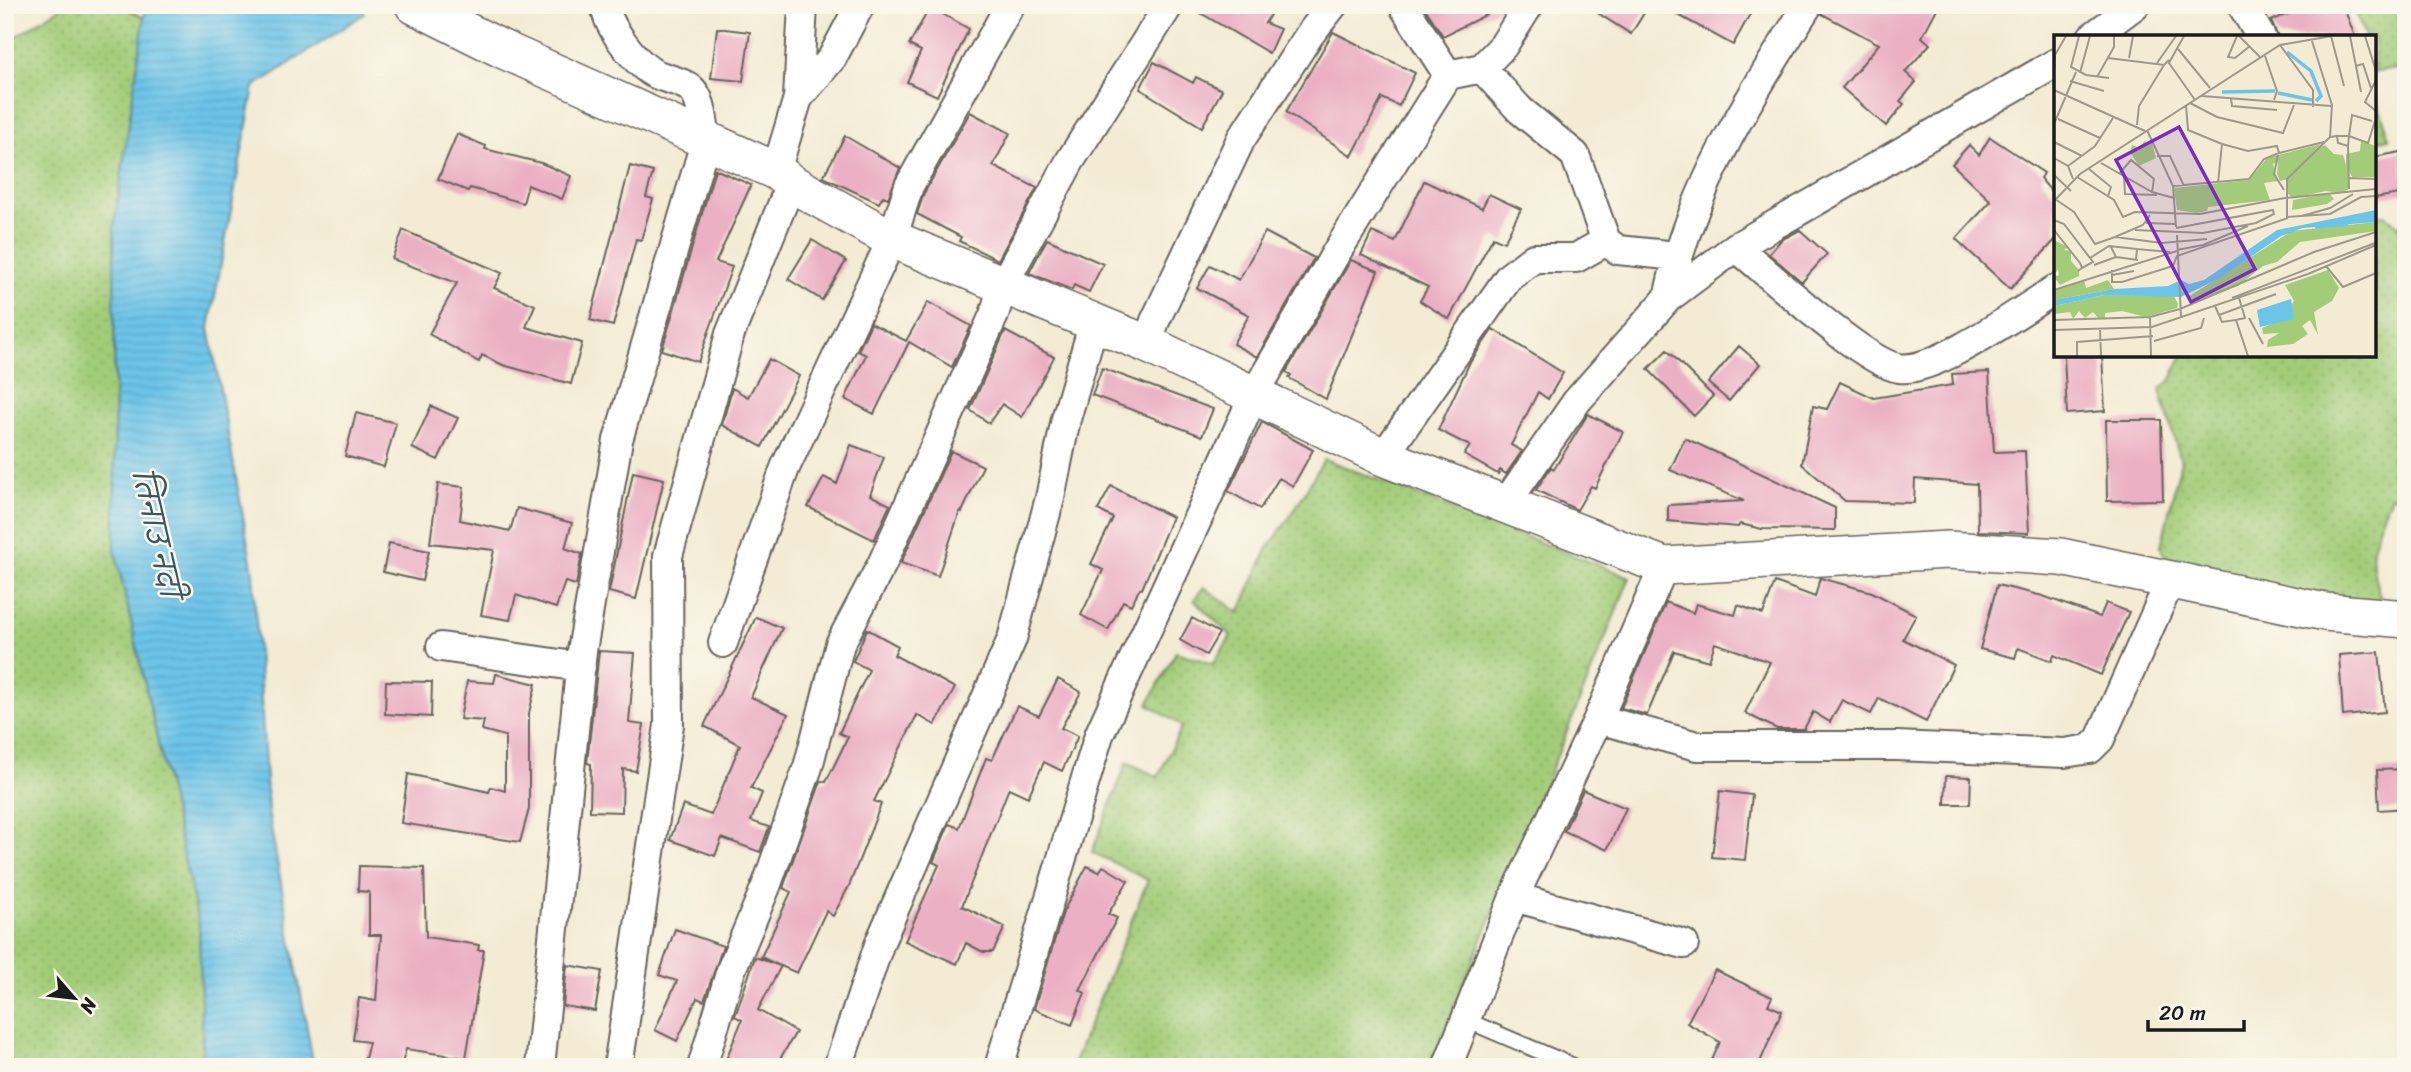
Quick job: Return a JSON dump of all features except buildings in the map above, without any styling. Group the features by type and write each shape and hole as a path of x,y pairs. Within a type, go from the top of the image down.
{"street":[{"path":"414,5 504,50 706,139 784,177 892,239 1147,344 1255,393 1383,457 1664,566 1948,550 2062,557 2325,612 2406,618"},
{"path":"540,1067 581,667 618,440 706,139 699,104 691,88 650,71 623,43 605,12 606,5"},
{"path":"618,1067 669,725 668,556 730,334 784,177 798,98 803,5"},
{"path":"798,98 832,58 860,5"},
{"path":"723,643 785,468 892,239 909,186 1010,5"},
{"path":"702,1067 731,970 767,884 808,767 840,644 894,539 994,315 1003,285 1070,161 1168,5"},
{"path":"1147,344 1155,321 1241,139 1310,34 1333,5"},
{"path":"1404,5 1448,75"},
{"path":"999,1067 1099,734 1255,393 1336,253 1448,75 1482,68 1503,46 1529,5"},
{"path":"2095,35 2135,5"},
{"path":"2242,5 2260,35"},
{"path":"1668,298 1677,256 1697,197 1801,8"},
{"path":"1482,68 1520,110 1575,155 1606,241 1618,250 1677,256"},
{"path":"1504,506 1577,401 1668,298 1736,247 2054,70"},
{"path":"1383,457 1509,277 1534,258 1576,258 1606,241"},
{"path":"1736,247 1864,352 1900,369 1939,361 2054,290"},
{"path":"838,1067 880,942 1012,639 1050,498 1066,419 1094,322"},
{"path":"1447,1067 1514,897 1598,719 1664,566"},
{"path":"1598,719 1697,746 1896,746 2064,753 2090,749 2100,739 2171,579"},
{"path":"441,647 581,667"},
{"path":"1514,897 1684,944"}],"lane":[{"path":"1466,1020 1576,1067"}],"green space":[{"path":"65,5 121,5 145,18 114,226 115,550 199,925 203,1067 5,1067 5,49 11,40"},
{"path":"2353,5 2406,5 2406,68 2376,72 2376,35 2364,35"},
{"path":"2376,99 2390,138 2376,141"},
{"path":"2386,215 2406,232 2406,494 2391,496 2375,539 2374,574 2383,606 2206,580 2163,553 2161,546 2181,461 2160,390 2170,381 2182,357 2376,357 2376,216"},
{"path":"1324,459 1630,577 1430,1067 1072,1067 1148,880 1092,852 1127,762 1158,777 1182,726 1148,704 1176,652 1213,664 1231,636 1194,600 1204,587 1239,613 1267,550 1294,511"}],"water":[{"name":"तिनाउ नदी","path":"146,5 364,5 364,14 254,87 209,328 253,572 268,811 314,1067 203,1067 199,925 115,550 114,226"}]}
